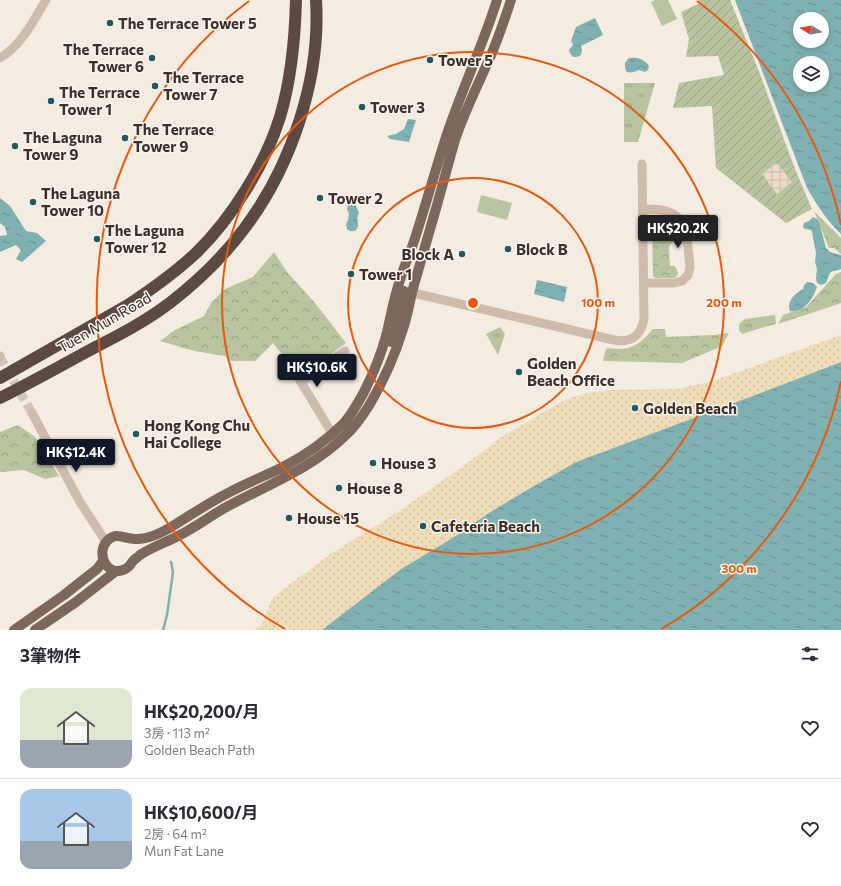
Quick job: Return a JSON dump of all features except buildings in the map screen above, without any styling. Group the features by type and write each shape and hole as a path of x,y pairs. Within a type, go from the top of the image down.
{"highway":[{"name":"Tuen Mun Road","path":"0,378 128,306 141,297 168,277 191,257 208,240 226,218 238,202 256,172 279,121 286,93 293,49 296,0"},
{"name":"Tuen Mun Road","path":"0,398 137,325 171,302 204,274 244,229 265,197 280,170 302,114 315,52 317,19 316,0"}],"main road":[{"path":"35,630 76,602 116,571 126,569 134,560 146,551 188,531 224,508 286,477 315,460 338,443 356,425 364,414 388,371 402,332 404,291 416,236 455,109 497,0"},
{"path":"116,571 106,565 103,561 102,552 106,542 110,538 120,536 130,540 135,540 148,537 169,528 224,495 284,466 309,451 349,418 373,373 404,291 458,132 494,47 511,0"},
{"path":"130,540 135,548 134,560"},
{"path":"14,630 64,595 97,569 103,561"}],"street":[{"path":"0,58 7,54 17,44 46,0"},
{"path":"404,291 620,341 632,339 641,331 644,314 642,164"},
{"path":"643,209 669,211 680,218 686,227 690,267 688,275 682,280 674,283 644,283"},
{"path":"301,382 345,351"},
{"path":"294,371 338,443"},
{"path":"32,413 80,502 106,542"}],"green space":[{"path":"655,0 668,0 677,19 662,26 651,2"},
{"path":"699,0 730,0 760,74 795,169 812,209 786,223 716,168 712,106 673,108 679,83 724,75 718,56 686,57 689,39 681,12 700,3"},
{"path":"624,83 655,83 638,142 624,142"},
{"path":"481,195 512,203 507,220 477,212"},
{"path":"814,211 841,238 841,254 834,248 829,248"},
{"path":"656,216 668,219 675,226 675,236 669,247 670,266 675,266 678,273 674,278 656,278 653,276 652,219"},
{"path":"274,252 287,272 315,303 346,343 304,374 292,367 273,343 255,361 229,361 225,356 194,351 160,341 175,330 204,316 211,303 225,289 253,277"},
{"path":"841,272 841,303 778,324 783,315 806,307 836,274"},
{"path":"775,315 776,324 742,334 739,330 739,325 745,319"},
{"path":"500,327 505,334 498,355 486,334"},
{"path":"653,329 665,329 666,337 729,333 722,346 682,363 603,361 606,349 622,349 636,345"},
{"path":"18,425 35,437 59,476 45,479 24,470 0,472 0,432"}],"sand":[{"path":"841,335 841,362 576,462 489,513 451,539 401,569 322,630 254,630 262,624 273,597 332,553 398,512 500,438 559,403 575,396 593,392 611,390 677,389 710,382"}],"shaded area":[{"path":"777,163 792,182 777,194 762,174"}],"water":[{"path":"735,0 841,0 841,234 831,224 807,188"},
{"path":"595,18 603,35 581,46 581,55 573,57 569,50 573,45 571,41 576,27"},
{"path":"630,58 638,58 643,60 649,66 648,70 645,72 639,70 631,73 627,72 625,63"},
{"path":"408,119 416,120 409,142 390,139 387,136 396,134 404,129"},
{"path":"0,198 10,206 26,231 37,233 46,241 22,262 16,259 21,250 16,245 0,252 0,236 7,235 5,227 0,223"},
{"path":"352,198 355,200 359,213 357,218 358,225 355,231 349,231 346,224 349,214 347,209 349,200"},
{"path":"813,217 819,222 826,248 830,252 841,255 841,269 832,271 826,283 821,285 817,283 816,279 816,253 812,232 811,230 803,227 804,223"},
{"path":"537,280 567,287 564,302 534,294"},
{"path":"807,282 813,283 817,287 813,296 800,310 790,311 790,301 803,289"},
{"path":"841,362 841,630 322,630 401,569 451,539 489,513 576,462"}],"waterway":[{"path":"163,630 167,615 173,572 171,562"}],"tunnel":[{"path":"0,357 32,413"}],"place":[{"name":"The Terrace Tower 5","path":"110,23"},
{"name":"The Terrace Tower 6","path":"152,58"},
{"name":"Tower 5","path":"430,60"},
{"name":"The Terrace Tower 7","path":"155,86"},
{"name":"The Terrace Tower 1","path":"51,101"},
{"name":"Tower 3","path":"362,107"},
{"name":"The Terrace Tower 9","path":"125,138"},
{"name":"The Laguna Tower 9","path":"15,146"},
{"name":"Tower 2","path":"320,198"},
{"name":"The Laguna Tower 10","path":"33,202"},
{"name":"The Laguna Tower 12","path":"97,239"},
{"name":"Block B","path":"508,249"},
{"name":"Block A","path":"462,254"},
{"name":"Tower 1","path":"351,274"},
{"name":"Golden Beach Office","path":"519,372"},
{"name":"Golden Beach","path":"635,408"},
{"name":"Hong Kong Chu Hai College","path":"136,434"},
{"name":"House 3","path":"373,463"},
{"name":"House 8","path":"339,488"},
{"name":"House 15","path":"289,518"},
{"name":"Cafeteria Beach","path":"423,526"}]}
